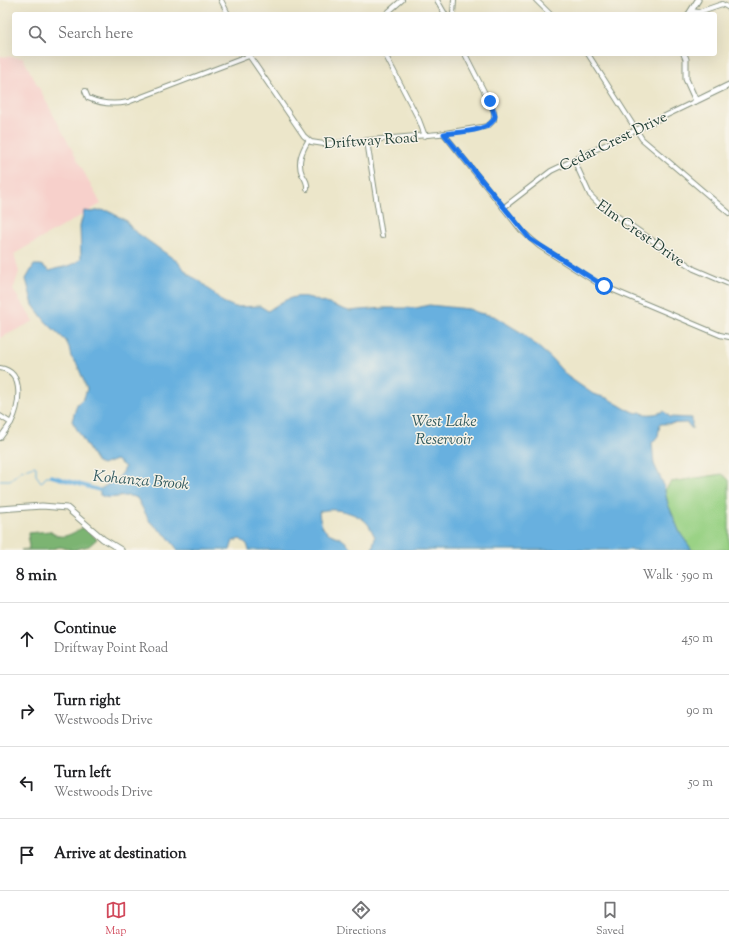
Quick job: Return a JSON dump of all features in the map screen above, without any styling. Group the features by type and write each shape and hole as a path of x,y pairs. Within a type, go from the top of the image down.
{"main road":[{"path":"690,12 698,0"},
{"path":"685,56 686,79 696,101"},
{"name":"Cedar Crest Drive","path":"696,101 729,85"},
{"path":"0,509 42,506 67,508 103,539 121,550"}],"street":[{"path":"221,0 227,12"},
{"path":"388,12 402,0"},
{"path":"437,0 444,12"},
{"path":"454,0 454,12"},
{"path":"536,0 548,12"},
{"path":"690,12 697,12 722,4 729,8"},
{"path":"85,91 88,98 98,102 114,104 128,102 246,56"},
{"name":"Driftway Road","path":"250,56 308,141 324,144 425,136 485,128 491,124 494,118 492,106 466,56"},
{"path":"386,56 419,120 425,136"},
{"path":"589,56 642,139 729,213"},
{"name":"Cedar Crest Drive","path":"503,208 547,174 696,101"},
{"path":"444,134 503,208 533,242 592,280 718,334 729,336"},
{"path":"307,189 307,183 300,163 301,155 308,141"},
{"path":"367,141 382,236"},
{"name":"Elm Crest Drive","path":"574,160 590,195 598,203 694,269 729,284"},
{"path":"0,368 12,374 17,385 18,402 11,423 0,438"},
{"path":"0,416 11,423"}],"shaded area":[{"path":"0,56 23,58 101,204 14,254 19,272 13,290 34,321 0,338"}],"green space":[{"path":"722,474 729,480 729,550 692,550 680,533 668,504 665,490 671,482"},
{"path":"84,527 97,539 89,546 73,550 60,547 47,550 21,550 29,549 28,533 50,531 59,536 63,536 71,534"}],"water":[{"name":"West Lake Reservoir","path":"100,210 108,211 125,220 133,230 178,262 189,275 200,281 223,302 235,307 260,306 268,311 288,299 305,297 313,298 320,302 349,311 384,308 416,308 429,305 469,309 494,316 522,333 551,358 567,376 593,394 607,398 626,409 637,413 652,414 664,411 670,417 692,418 692,429 687,423 660,424 658,436 652,443 654,464 663,483 668,504 680,533 692,550 372,550 375,537 370,527 361,518 343,511 324,510 319,512 323,528 327,532 347,543 352,550 249,550 247,544 240,539 233,541 230,550 178,550 167,536 150,522 137,498 127,496 109,498 100,495 100,489 119,477 124,471 125,467 116,460 102,465 97,463 72,421 77,404 84,398 87,389 77,364 71,357 66,341 46,322 33,305 26,279 34,265 41,265 50,271 74,264 81,258 80,226 84,211 92,212"}],"waterway":[{"name":"Kohanza Brook","path":"0,480 10,480 21,471 34,466 36,467 36,475 41,482 46,476 51,476"},
{"name":"Kohanza Brook","path":"51,476 99,490"}],"route":[{"path":"490,101 495,116 490,125 482,128 444,134 521,230 530,239 590,279 604,286"}]}
